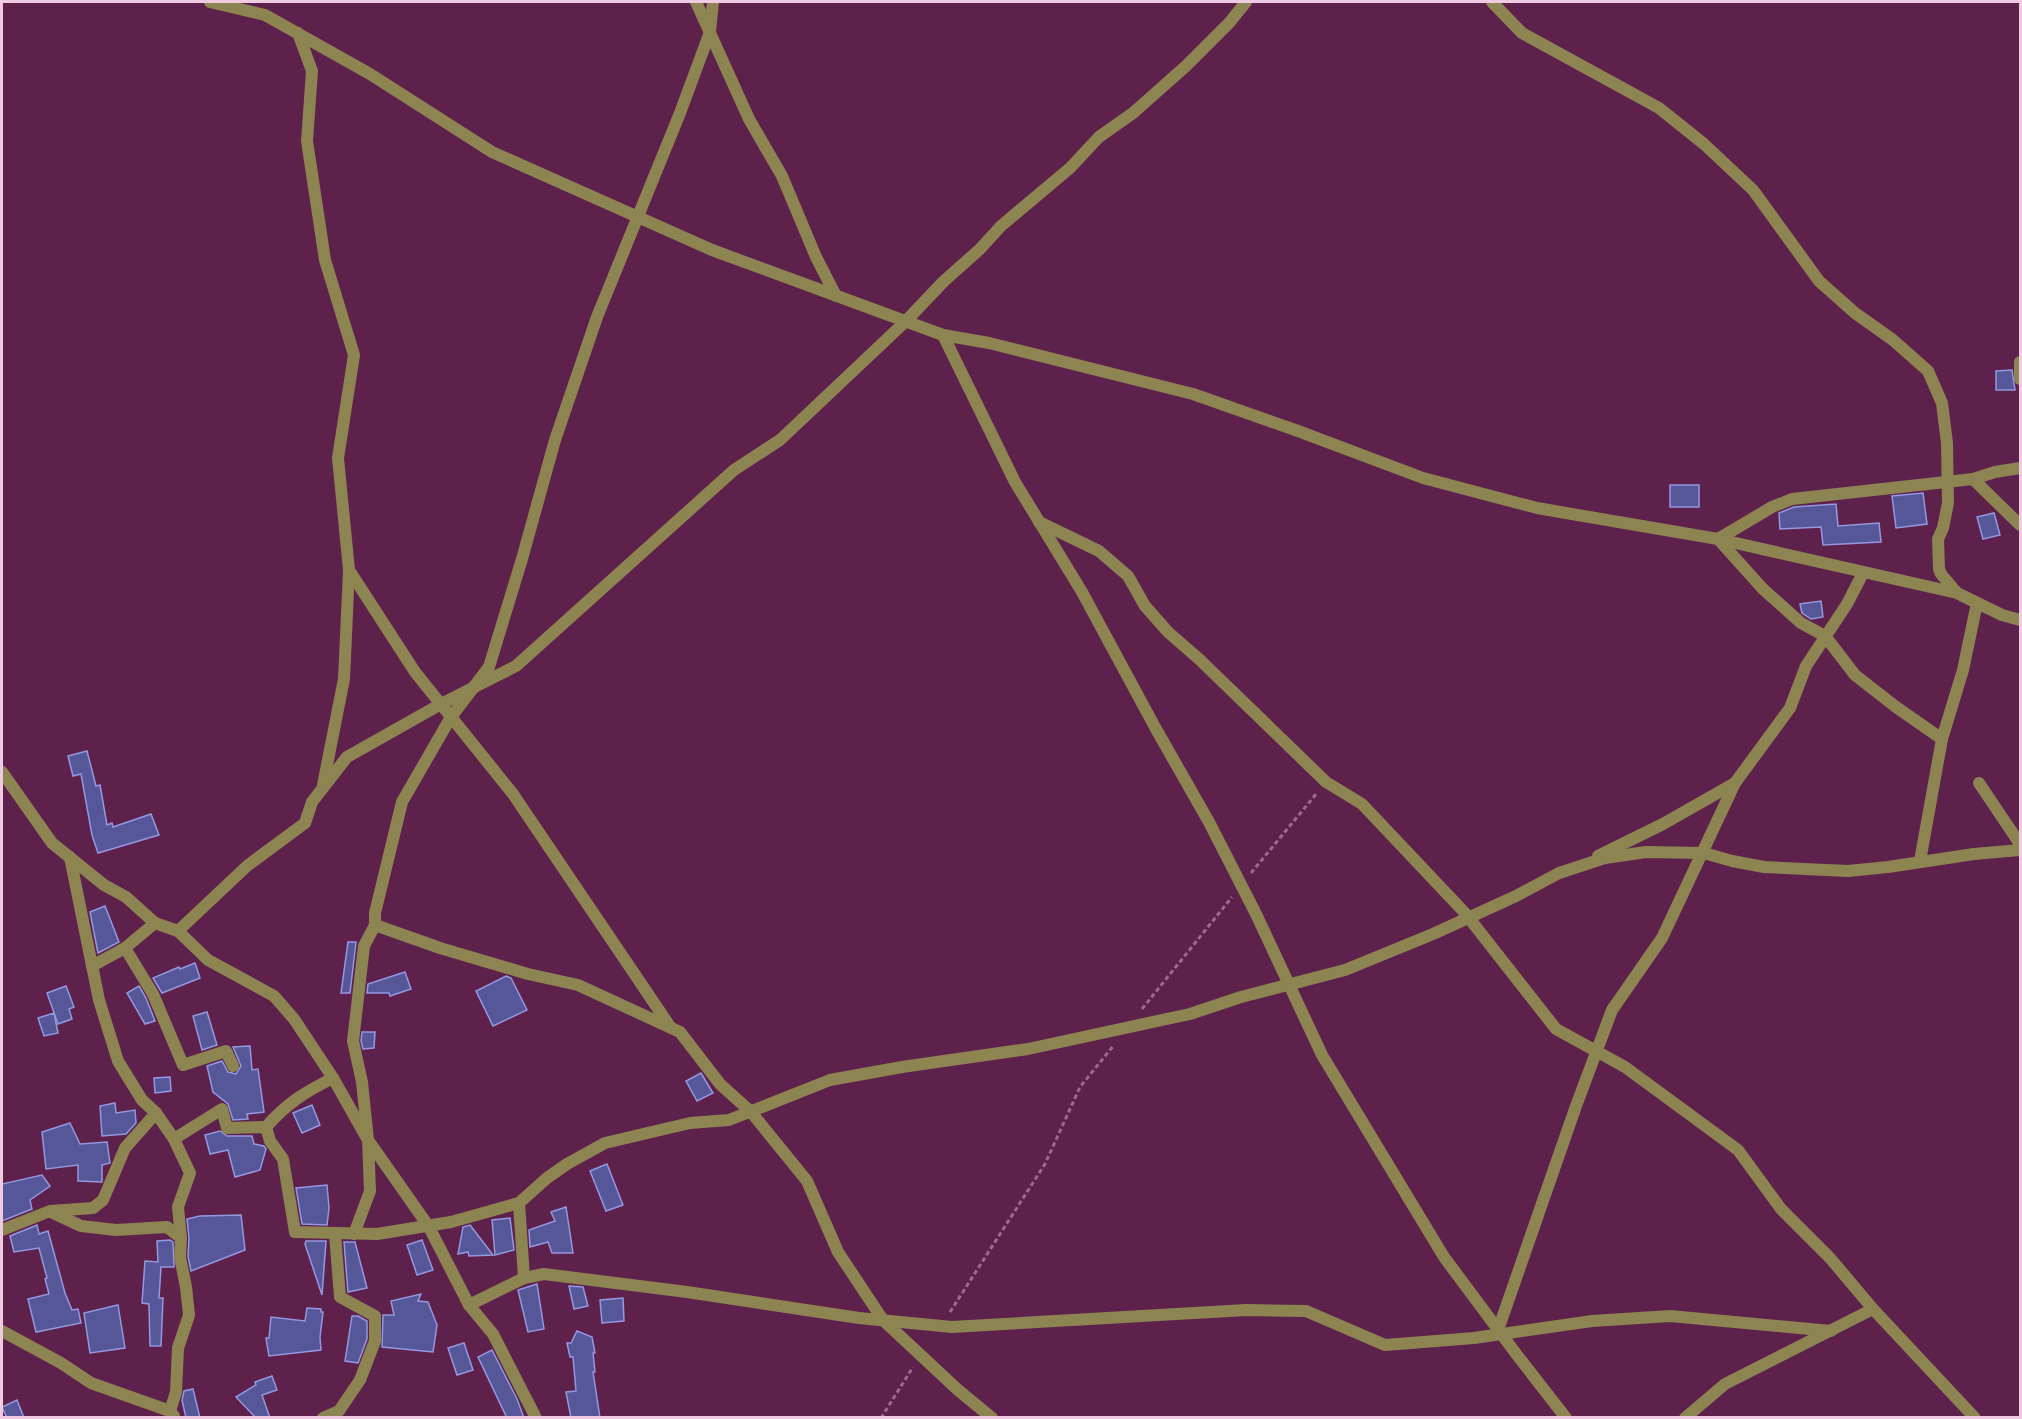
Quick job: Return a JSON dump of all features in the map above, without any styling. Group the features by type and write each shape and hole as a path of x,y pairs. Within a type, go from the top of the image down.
{"street":[{"path":"210,2 264,15 298,33 370,74 492,152 712,250 943,335 989,343 1193,394 1268,419 1423,478 1537,508 1718,539 1957,593 2002,615 2020,620"},
{"path":"696,2 749,119 782,176 816,256 836,296"},
{"path":"354,1234 370,1191 362,1082 353,1041 364,946 375,925 375,913 402,802 451,717 489,667 522,560 555,440 597,317 680,113 710,32 713,2"},
{"path":"178,931 247,866 305,823 312,802 347,757 441,704 516,666 734,470 780,440 906,321 1001,226 1070,168 1099,137 1133,113 1186,66 1229,23 1246,2"},
{"path":"1492,2 1522,33 1659,108 1704,144 1753,190 1819,282 1854,313 1893,340 1928,371 1942,403 1947,443 1948,503 1938,540 1938,560 1941,574 1957,593"},
{"path":"298,33 312,71 307,141 325,260 354,355 339,458 349,570 344,679 322,790"},
{"path":"943,335 1015,482 1082,592 1209,822 1322,1055 1444,1257 1566,1418"},
{"path":"2020,362 2020,379"},
{"path":"1718,539 1772,507 1792,499 1835,496 1920,484 1949,483 2020,468"},
{"path":"1972,479 2020,525"},
{"path":"1039,522 1099,551 1128,576 1145,606 1168,632 1326,782 1362,804 1467,917 1556,1029 1624,1067 1738,1150 1781,1209 1830,1258 1873,1309 1975,1418"},
{"path":"1718,539 1763,589 1801,622 1826,636 1855,675 1942,739"},
{"path":"349,570 415,672 513,794 671,1028"},
{"path":"1499,1332 1612,1010 1662,938 1735,783 1790,708 1806,666 1847,604 1863,573"},
{"path":"1920,861 1942,739 1963,670 1977,603"},
{"path":"2,772 52,843 104,885 126,897 155,923 178,931 208,960 274,996 294,1019 333,1078 368,1140 429,1227 469,1305 493,1334 536,1418"},
{"path":"266,1127 270,1141 283,1159 295,1232 377,1234 429,1227 519,1203 561,1168 605,1143 690,1123 729,1120 830,1080 1028,1049 1127,1029 1191,1014 1241,997 1345,970 1433,934 1570,870 1663,824 1735,783"},
{"path":"1979,783 2020,844"},
{"path":"1570,870 1605,858 1646,852 1704,853 1764,867 1848,871 2020,850"},
{"path":"2,1331 61,1363 91,1383 172,1414 176,1392 178,1348 189,1315 180,1257 178,1207 190,1173 174,1139 156,1113 142,1100 118,1061 105,1021 92,966 70,857"},
{"path":"92,966 125,948 155,923"},
{"path":"375,925 440,948 528,974 578,985 680,1032 720,1084 751,1112 807,1181 838,1252 883,1320 992,1418"},
{"path":"125,948 153,994 183,1065 226,1051 233,1066"},
{"path":"174,1139 222,1110 226,1128 266,1127 282,1108 297,1100 303,1092 333,1078"},
{"path":"2,1230 50,1211 93,1208 103,1200 126,1148 156,1113"},
{"path":"519,1203 524,1278"},
{"path":"50,1211 81,1226 116,1230 167,1227 181,1238"},
{"path":"322,1418 340,1414 360,1380 375,1341 375,1316 340,1297 335,1234"},
{"path":"469,1305 524,1278 544,1274 883,1320 952,1327 1246,1310 1306,1311 1385,1346 1474,1338 1499,1332 1592,1321 1670,1316 1831,1331"},
{"path":"1684,1418 1725,1384 1873,1309"}],"path":[{"path":"940,1326 1045,1164 1080,1087 1326,782"},
{"path":"881,1418 921,1355"}],"building":[{"path":"2012,370 2015,390 1996,390 1996,371"},
{"path":"1670,485 1699,485 1699,507 1670,507"},
{"path":"1923,493 1927,524 1896,528 1892,496"},
{"path":"1836,504 1838,526 1879,523 1881,542 1823,545 1821,527 1780,529 1779,513 1794,507"},
{"path":"1994,513 2000,535 1983,539 1977,517"},
{"path":"1821,601 1823,617 1811,619 1802,613 1800,604"},
{"path":"87,751 96,786 100,785 107,825 112,823 113,827 151,814 159,835 98,853 92,835 81,774 73,776 68,756"},
{"path":"105,906 119,942 98,953 90,912"},
{"path":"348,942 356,942 350,993 341,993"},
{"path":"195,963 200,978 162,993 153,978 179,967 180,969"},
{"path":"405,972 411,989 390,996 389,993 367,993 368,984"},
{"path":"506,976 511,978 527,1010 493,1026 476,991"},
{"path":"66,986 74,1007 69,1009 72,1019 58,1024 47,993"},
{"path":"139,986 155,1021 145,1024 127,993"},
{"path":"207,1012 217,1045 202,1050 193,1016"},
{"path":"54,1013 58,1033 44,1036 38,1018"},
{"path":"362,1032 375,1032 374,1048 363,1049"},
{"path":"250,1046 252,1070 258,1069 264,1112 247,1114 248,1119 233,1120 228,1104 213,1092 207,1066 222,1061 228,1072 236,1074 241,1066 233,1047"},
{"path":"701,1073 713,1093 697,1101 686,1081"},
{"path":"170,1077 171,1091 155,1093 154,1078"},
{"path":"115,1103 116,1113 135,1110 136,1123 126,1134 102,1136 100,1106"},
{"path":"312,1105 320,1125 302,1133 293,1113"},
{"path":"70,1123 80,1144 107,1142 110,1163 102,1165 102,1182 78,1181 78,1165 46,1169 42,1132"},
{"path":"220,1131 227,1136 252,1136 254,1144 264,1146 266,1149 260,1170 235,1177 228,1150 210,1154 205,1135"},
{"path":"607,1164 623,1205 606,1211 590,1171"},
{"path":"42,1175 50,1186 30,1200 32,1209 2,1221 2,1184"},
{"path":"327,1185 329,1208 327,1225 302,1224 296,1188"},
{"path":"566,1207 573,1253 552,1253 548,1242 530,1247 529,1230 555,1221 551,1212"},
{"path":"241,1215 245,1250 191,1271 188,1256 187,1219 200,1216"},
{"path":"510,1218 514,1250 495,1255 492,1220"},
{"path":"37,1225 39,1234 48,1231 65,1293 72,1310 78,1309 81,1323 36,1332 28,1299 49,1294 39,1248 14,1252 10,1236"},
{"path":"470,1225 493,1255 469,1256 468,1252 458,1254 463,1227"},
{"path":"170,1240 173,1242 174,1267 161,1267 159,1298 163,1298 161,1346 150,1346 149,1304 142,1303 145,1261 158,1262 157,1241"},
{"path":"422,1240 433,1270 417,1275 407,1245"},
{"path":"306,1241 326,1241 322,1295 305,1244"},
{"path":"344,1242 355,1242 367,1288 348,1292"},
{"path":"537,1284 544,1329 528,1332 518,1290"},
{"path":"569,1286 583,1287 588,1306 574,1309"},
{"path":"421,1294 418,1301 428,1302 437,1325 433,1352 382,1347 383,1315 394,1315 391,1301"},
{"path":"623,1298 624,1321 602,1323 600,1300"},
{"path":"118,1305 125,1348 90,1353 84,1313"},
{"path":"307,1308 321,1309 323,1312 321,1350 269,1356 266,1338 269,1338 271,1317 305,1321"},
{"path":"352,1316 358,1316 367,1321 367,1339 358,1363 345,1361"},
{"path":"577,1331 592,1337 595,1353 593,1353 595,1372 593,1372 600,1418 571,1418 566,1392 576,1391 573,1357 570,1357 567,1343 571,1343"},
{"path":"464,1343 473,1370 457,1375 448,1348"},
{"path":"492,1350 524,1418 507,1418 478,1357"},
{"path":"272,1376 277,1390 262,1395 270,1418 256,1418 236,1397 256,1385 255,1382"},
{"path":"193,1389 200,1418 186,1418 182,1400 184,1391"},
{"path":"17,1400 24,1418 7,1418 2,1407"}]}
